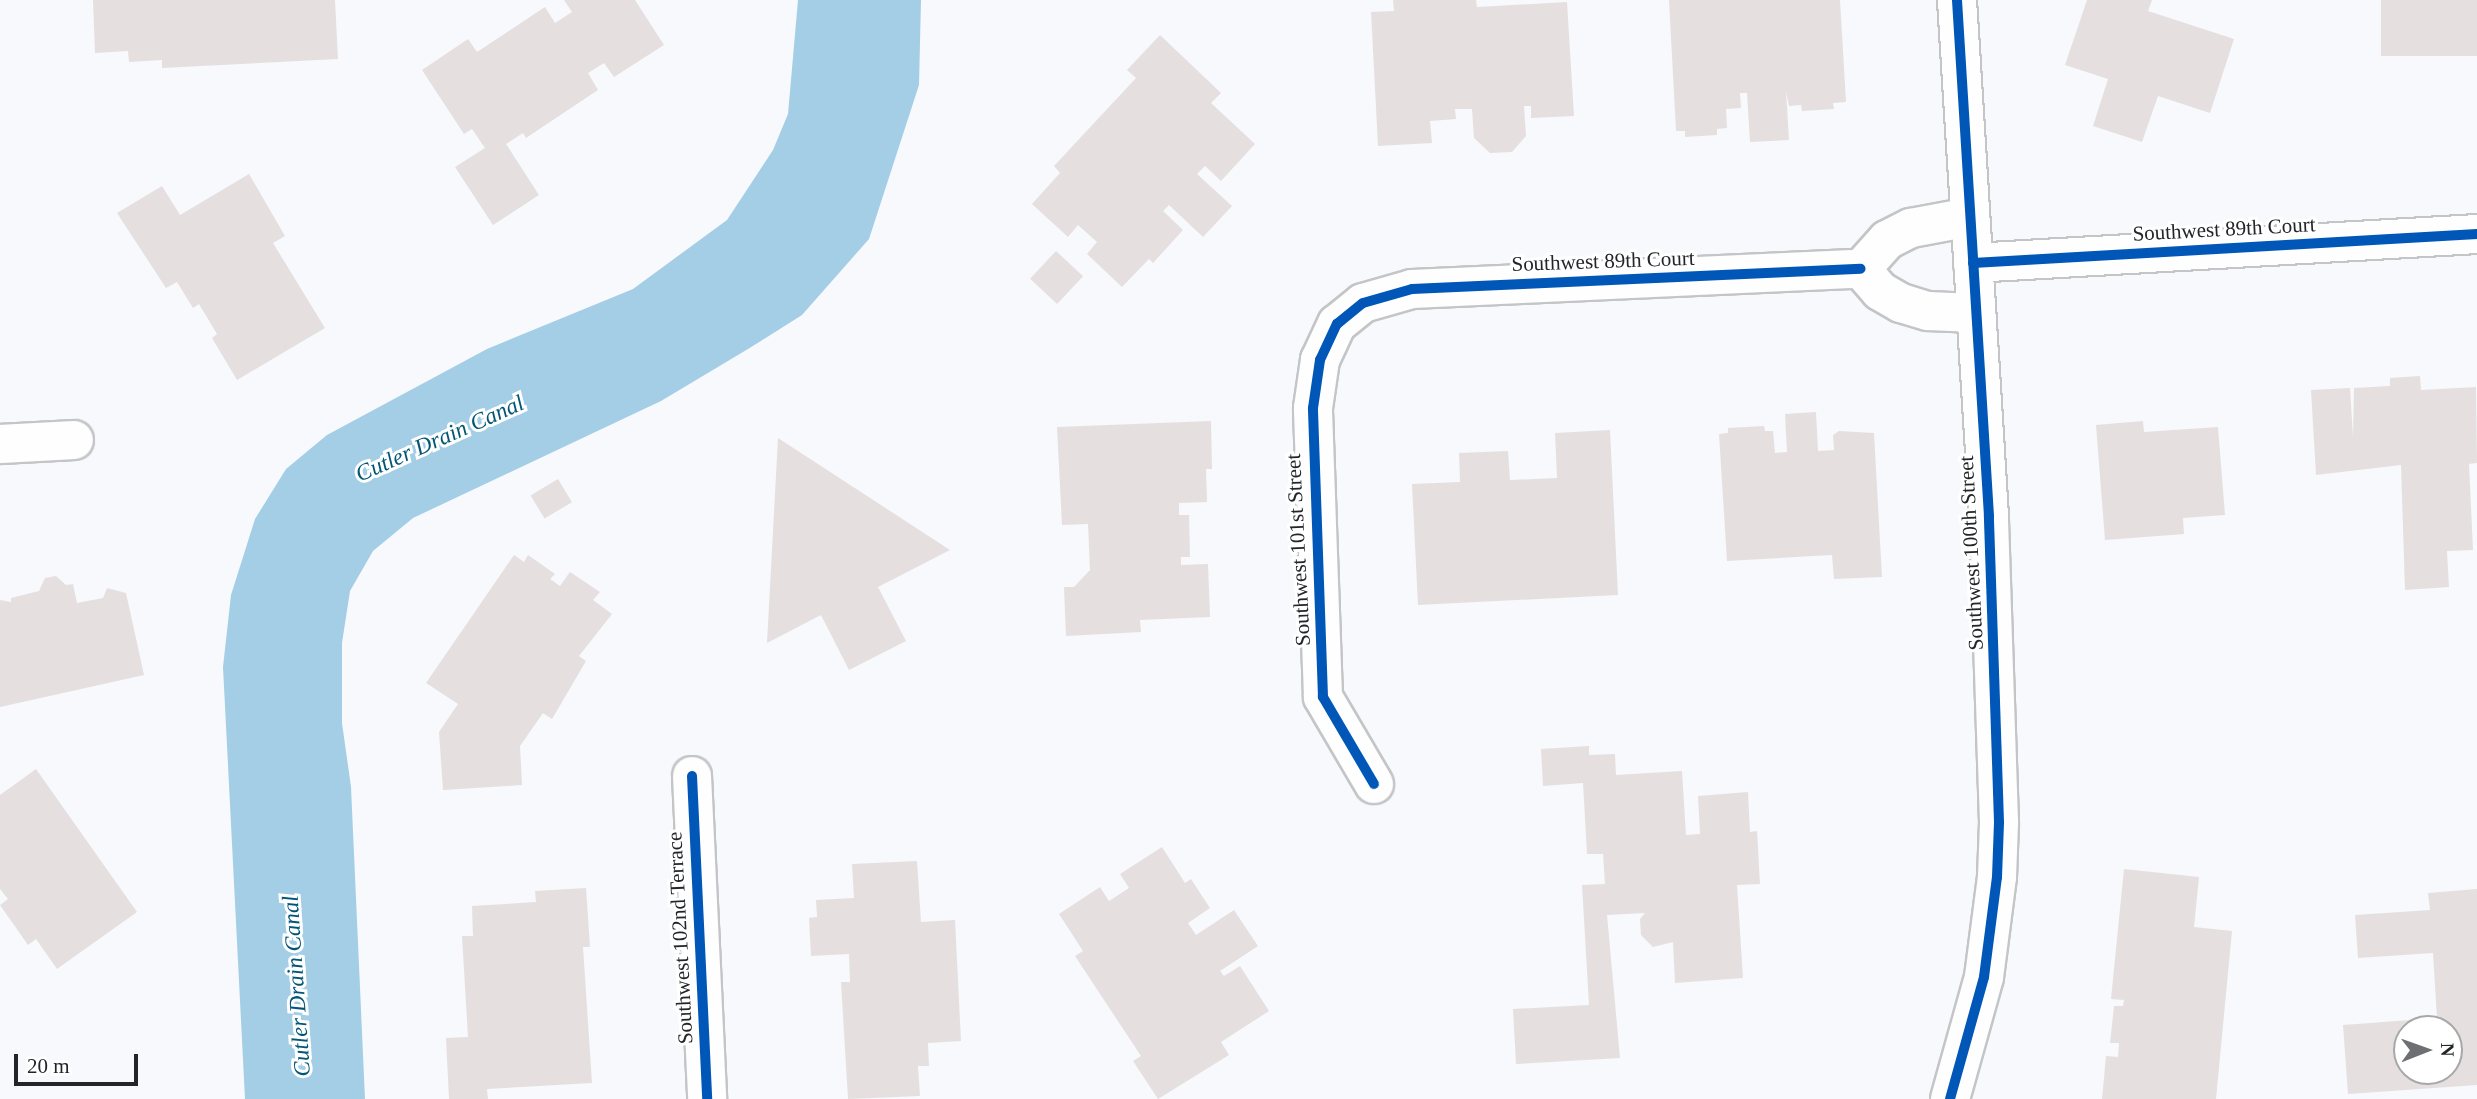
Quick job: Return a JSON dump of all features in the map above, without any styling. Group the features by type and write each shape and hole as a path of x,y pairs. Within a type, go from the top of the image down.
{"street":[{"name":"Southwest 100th Street","path":"1950,1099 1984,977 1997,877 1997,694 1956,0"},
{"path":"1970,217 1911,228 1887,240 1861,269 1880,291 1901,303 1928,312 1976,313"},
{"name":"Southwest 89th Court","path":"1973,263 2477,234"},
{"name":"Southwest 89th Court","path":"1350,311 1375,297 1422,288 1861,269"},
{"name":"Southwest 101st Street","path":"1350,311 1337,324 1320,360 1313,408 1323,684 1324,697 1374,784"},
{"path":"0,444 74,440"},
{"name":"Southwest 102nd Terrace","path":"692,776 707,1099"}],"water":[{"name":"Cutler Drain Canal","path":"798,0 921,0 919,85 869,239 802,315 748,349 661,401 413,518 373,551 350,591 342,643 342,723 351,787 365,1099 245,1099 223,667 231,595 255,519 286,469 327,435 487,349 633,289 727,220 773,150 788,114"}],"building":[{"path":"93,0 335,0 338,59 162,68 162,60 129,62 128,51 95,53"},
{"path":"564,0 635,0 664,45 614,77 604,63 588,73 598,90 526,138 523,133 506,144 539,195 493,225 455,167 485,148 472,129 464,134 422,70 468,39 477,52 545,7 555,23 572,12"},
{"path":"1393,0 1476,0 1477,7 1567,2 1574,116 1531,118 1531,106 1524,106 1526,136 1512,152 1490,153 1474,138 1472,109 1455,109 1456,119 1430,121 1432,143 1378,146 1371,12 1394,11"},
{"path":"1669,0 1840,0 1846,102 1833,103 1834,109 1802,111 1801,105 1789,106 1786,91 1789,140 1750,142 1747,93 1740,93 1741,108 1726,109 1727,128 1717,129 1717,135 1685,137 1685,131 1676,131"},
{"path":"2087,0 2152,0 2148,11 2234,39 2210,113 2158,96 2142,142 2093,126 2108,79 2065,65"},
{"path":"2381,0 2477,0 2477,56 2381,56"},
{"path":"1160,35 1221,93 1211,103 1255,144 1221,181 1205,166 1197,174 1232,206 1203,237 1169,205 1163,211 1183,230 1153,263 1149,259 1122,287 1087,254 1097,242 1078,225 1068,237 1032,204 1060,173 1054,166 1136,78 1127,70"},
{"path":"249,174 285,236 273,243 325,328 237,380 212,338 217,334 199,304 193,308 177,282 166,288 117,213 162,186 180,215"},
{"path":"1056,251 1083,276 1057,304 1030,279"},
{"path":"2420,376 2421,390 2476,387 2477,463 2469,464 2473,550 2447,551 2449,587 2405,590 2401,465 2316,475 2311,390 2350,388 2353,437 2354,388 2390,386 2390,378"},
{"path":"1816,412 1818,451 1834,450 1833,435 1839,431 1874,433 1882,577 1834,579 1832,555 1727,561 1719,434 1728,433 1728,428 1764,426 1765,431 1773,431 1775,453 1787,452 1785,414"},
{"path":"1211,421 1212,469 1206,469 1207,502 1179,503 1179,515 1189,515 1190,557 1181,557 1181,565 1208,564 1210,617 1140,620 1141,632 1066,636 1064,587 1074,587 1090,570 1088,524 1062,525 1057,427"},
{"path":"2143,421 2144,432 2218,427 2225,515 2183,518 2184,534 2105,540 2096,425"},
{"path":"1610,430 1618,595 1418,605 1412,484 1460,482 1459,453 1508,451 1510,480 1557,478 1555,433"},
{"path":"778,438 950,550 878,587 906,641 849,670 821,615 767,643"},
{"path":"558,479 572,502 544,519 531,495"},
{"path":"514,555 524,562 528,555 555,574 550,579 560,586 570,572 600,592 593,600 612,614 579,656 586,661 552,719 543,713 520,746 522,785 443,790 439,732 458,704 426,683"},
{"path":"56,576 66,585 73,584 77,603 103,598 107,588 126,593 144,675 0,707 0,600 11,602 11,598 39,591 45,578"},
{"path":"1589,746 1589,755 1615,754 1616,775 1682,771 1686,835 1700,834 1698,796 1748,792 1750,832 1757,831 1760,884 1737,885 1743,978 1675,983 1673,942 1653,947 1641,935 1640,919 1645,913 1607,915 1620,1058 1516,1064 1513,1009 1589,1005 1582,885 1605,884 1603,854 1587,854 1583,783 1543,786 1541,749"},
{"path":"36,769 137,912 57,969 36,939 28,945 0,905 8,899 0,889 0,795"},
{"path":"1162,847 1185,883 1191,879 1210,908 1188,923 1196,935 1234,910 1258,946 1220,971 1224,976 1240,966 1269,1011 1221,1042 1229,1055 1158,1099 1133,1061 1141,1056 1075,956 1083,951 1059,914 1100,887 1109,901 1129,888 1120,874"},
{"path":"917,861 921,922 955,920 961,1041 928,1043 929,1066 918,1066 920,1096 848,1099 841,982 850,982 849,954 811,956 809,918 817,917 816,900 854,898 852,864"},
{"path":"2124,869 2199,877 2194,927 2232,931 2216,1099 2102,1099 2106,1056 2118,1057 2119,1043 2110,1043 2114,1006 2123,1006 2124,1000 2111,999"},
{"path":"586,888 590,947 583,947 592,1083 487,1089 488,1099 449,1099 446,1038 468,1037 462,936 473,936 472,906 536,902 535,891"},
{"path":"2477,889 2477,1085 2348,1094 2343,1025 2393,1021 2393,1085 2463,1085 2463,1015 2437,1015 2433,953 2358,958 2355,915 2430,910 2428,893"}],"cycle path":[{"path":"1950,1099 1984,977 1997,877 1999,822 1989,516 1957,0"},
{"path":"1973,263 2477,234"},
{"path":"1374,784 1323,697 1313,408 1320,360 1337,324 1363,303 1412,289 1861,269"},
{"path":"692,776 707,1099"}]}
